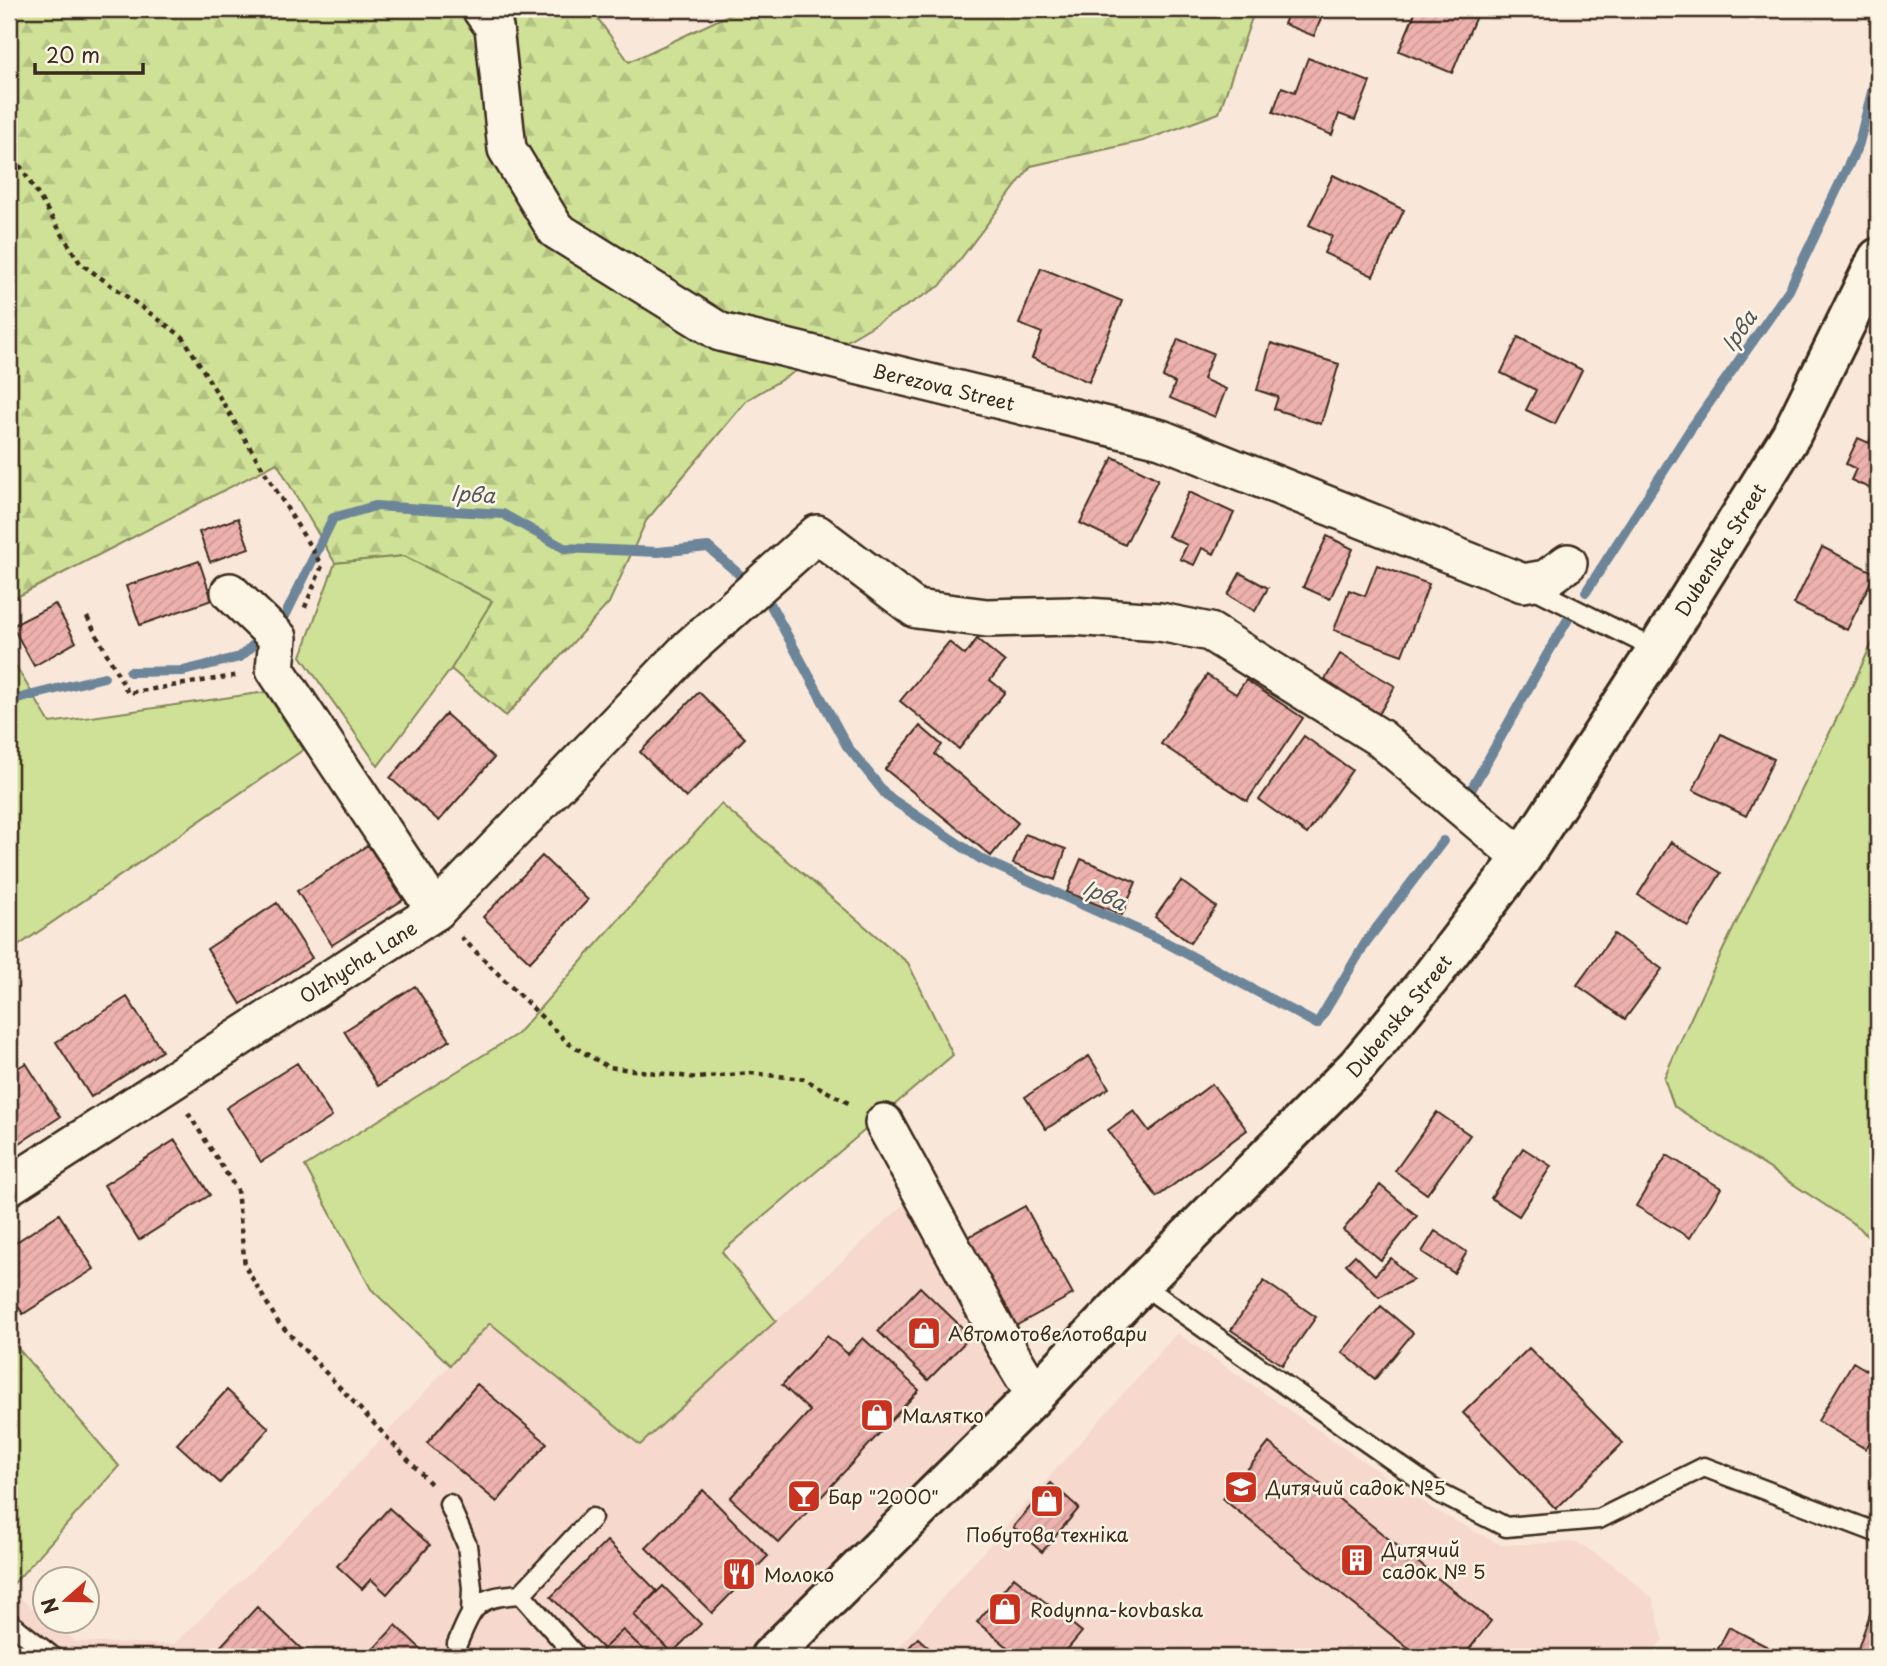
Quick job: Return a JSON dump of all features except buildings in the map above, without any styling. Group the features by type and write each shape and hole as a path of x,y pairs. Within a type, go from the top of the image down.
{"main road":[{"name":"Dubenska Street","path":"770,1657 1035,1395 1141,1283 1357,1066 1431,977 1522,859 1657,650 1791,435 1875,274"}],"street":[{"name":"Berezova Street","path":"481,9 494,27 507,149 556,230 720,332 1161,439 1522,583"},
{"path":"436,911 690,647 817,534 916,608 987,618 1072,616 1160,622 1210,632 1380,738 1522,859"},
{"path":"1522,583 1546,579 1568,563"},
{"name":"Olzhycha Lane","path":"9,1186 436,911 276,654 230,592"},
{"path":"884,1123 1003,1342 1035,1395"}],"lane":[{"path":"1522,583 1657,650"},
{"path":"1141,1283 1439,1493 1506,1527 1599,1518 1704,1467 1878,1533"},
{"path":"449,1504 467,1545 472,1588 471,1612 457,1644"},
{"path":"471,1612 484,1600 495,1596 521,1594 592,1518"},
{"path":"521,1594 577,1657"},
{"path":"9,1622 53,1657"}],"path":[{"path":"9,148 80,263 183,337 322,566 303,612 276,654 128,693 87,617"},
{"path":"436,911 568,1043 608,1067 698,1078 750,1073 804,1079 884,1123"},
{"path":"169,1083 237,1190 244,1266 278,1322 449,1504"}],"shaded area":[{"path":"920,1190 1035,1395 770,1657 9,1657 9,1589 32,1608 32,1634 66,1634 77,1642 174,1644 308,1517 490,1322 640,1445"},
{"name":"Дитячий садок №5","path":"1177,1333 1433,1509 1501,1545 1577,1542 1614,1565 1653,1599 1663,1639 1649,1657 1173,1657 1160,1646 1152,1657 890,1657"}],"green space":[{"path":"9,9 591,9 629,62 741,9 1255,9 1219,113 1143,141 1031,166 940,286 747,400 646,521 609,603 506,716 451,669 491,602 404,556 335,563 277,463 9,601"},
{"path":"404,556 492,601 451,669 378,766 301,656 335,563"},
{"path":"1878,630 1878,1249 1860,1228 1674,1106 1664,1078"},
{"path":"9,655 50,723 266,692 303,750 9,952"},
{"path":"721,804 908,963 953,1055 722,1252 776,1321 640,1445 490,1323 450,1365 371,1289 305,1166 517,1034"},
{"path":"9,1338 119,1466 9,1589"}],"waterway":[{"name":"Ірва","path":"1586,592 1690,430 1789,290 1859,143 1878,68"},
{"name":"Ірва","path":"286,614 333,518 375,506 503,514 564,548 658,552 708,547 741,576"},
{"name":"Ірва","path":"768,600 847,746 887,796 981,859 1165,942 1317,1024 1366,942 1443,841"},
{"name":"Ірва","path":"1471,790 1570,616"},
{"name":"Ірва","path":"130,672 183,671 240,657 258,641"},
{"name":"Ірва","path":"9,701 104,677"}],"place":[{"name":"Автомотовелотовари","path":"924,1333"},
{"name":"Малятко","path":"877,1415"},
{"name":"Дитячий садок №5","path":"1241,1487"},
{"name":"Бар \"2000\"","path":"804,1496"},
{"name":"Побутова техніка","path":"1047,1501"},
{"name":"Дитячий садок № 5","path":"1357,1560"},
{"name":"Молоко","path":"739,1574"},
{"name":"Rodynna-kovbaska","path":"1005,1609"}]}
